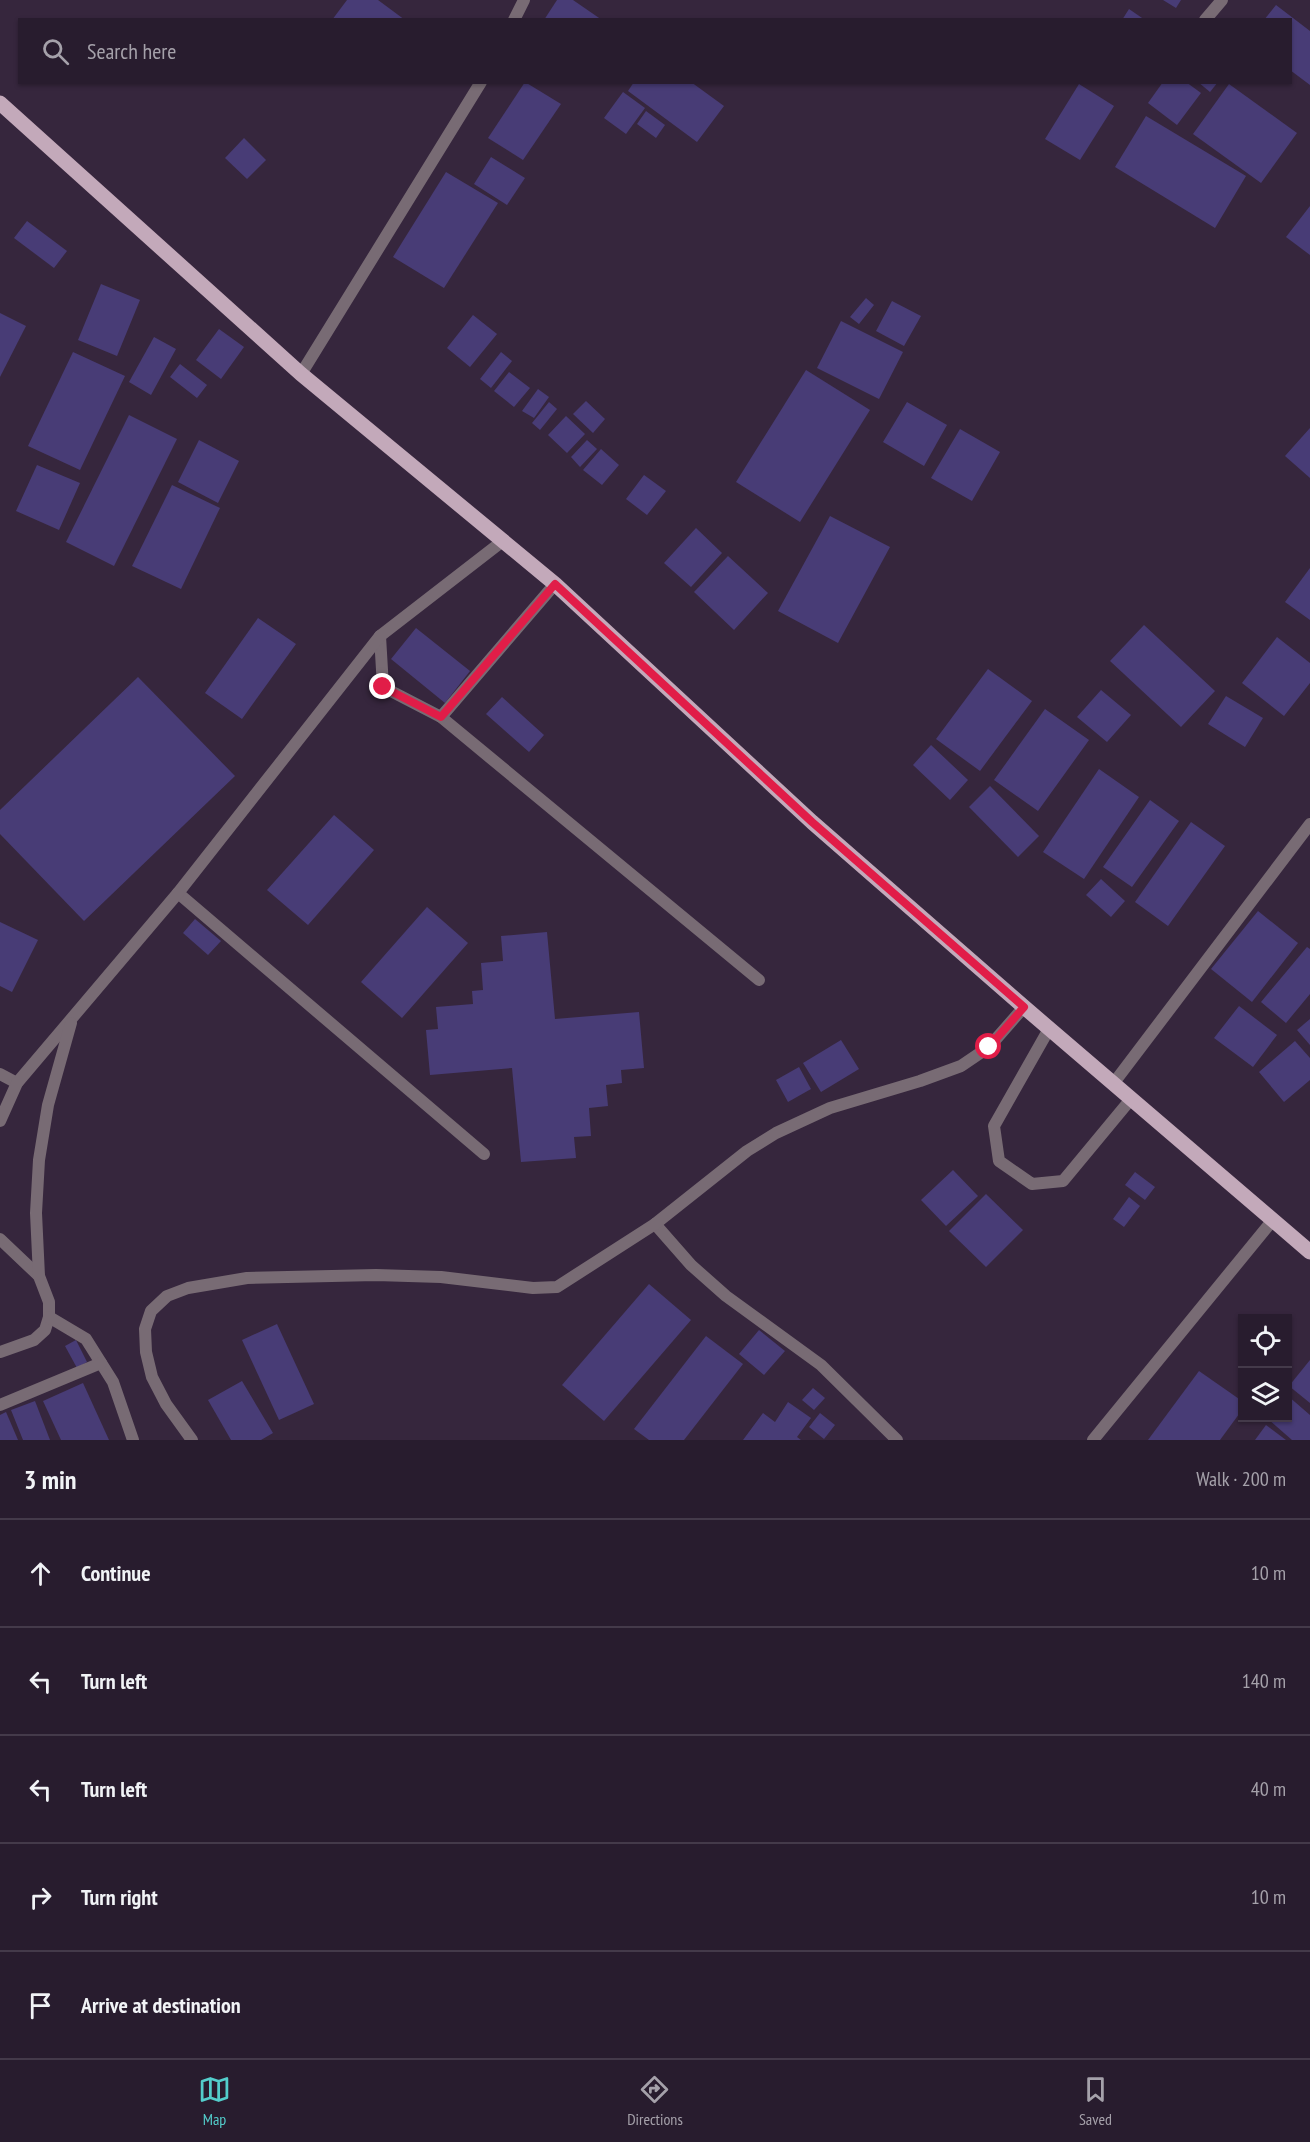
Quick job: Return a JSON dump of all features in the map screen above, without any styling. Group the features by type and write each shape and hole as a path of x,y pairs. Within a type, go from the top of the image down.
{"main road":[{"path":"0,103 301,374 555,584 812,822 1131,1100 1310,1252"}],"street":[{"path":"515,18 524,0"},
{"path":"1207,18 1222,0"},
{"path":"301,374 480,84"},
{"path":"0,1121 17,1083 178,892 380,636 504,540"},
{"path":"441,717 555,584"},
{"path":"380,636 383,687 441,717 759,980"},
{"path":"1113,1084 1310,824"},
{"path":"178,892 484,1154"},
{"path":"192,1440 166,1404 152,1377 146,1352 145,1329 152,1311 166,1296 188,1288 259,1277 376,1275 441,1277 533,1288 557,1287 584,1272 655,1224 747,1150 776,1132 830,1108 962,1066 989,1047 1024,1007"},
{"path":"0,1352 34,1340 45,1330 49,1317 49,1302 39,1276 36,1213 39,1160 48,1105 73,1018"},
{"path":"1049,1029 994,1126 999,1161 1032,1184 1063,1181 1131,1100"},
{"path":"0,1074 17,1083"},
{"path":"1093,1440 1272,1221"},
{"path":"655,1224 691,1265 726,1296 821,1365 897,1440"},
{"path":"0,1239 39,1276"},
{"path":"49,1317 86,1340 113,1382 133,1440"},
{"path":"0,1405 101,1363"}],"building":[{"path":"347,0 378,0 402,18 334,18"},
{"path":"557,0 573,0 599,18 545,18"},
{"path":"1163,0 1181,0 1176,8"},
{"path":"1276,5 1310,31 1310,85 1292,72 1292,18 1266,18"},
{"path":"1129,9 1142,18 1123,18"},
{"path":"524,84 528,84 561,104 523,160 488,138"},
{"path":"633,84 694,84 724,106 697,142 628,91"},
{"path":"1079,84 1114,106 1080,160 1045,139"},
{"path":"1162,84 1189,84 1201,93 1177,125 1148,103"},
{"path":"1200,84 1216,84 1210,92"},
{"path":"1229,84 1297,133 1261,183 1193,134"},
{"path":"623,92 645,108 626,134 604,118"},
{"path":"646,111 665,125 656,138 637,124"},
{"path":"1146,116 1246,176 1215,228 1115,167"},
{"path":"244,138 266,160 247,179 225,158"},
{"path":"491,157 525,178 507,205 474,184"},
{"path":"446,172 498,203 444,288 393,257"},
{"path":"1310,206 1310,255 1286,237"},
{"path":"27,221 67,251 54,268 14,238"},
{"path":"101,284 140,300 117,356 78,340"},
{"path":"866,298 874,305 859,324 850,317"},
{"path":"892,301 921,316 904,346 876,331"},
{"path":"0,313 26,326 0,377"},
{"path":"473,315 497,334 470,367 447,348"},
{"path":"841,321 903,352 879,399 817,368"},
{"path":"219,329 244,347 221,379 196,360"},
{"path":"154,337 176,349 151,395 129,382"},
{"path":"73,352 125,376 80,470 28,446"},
{"path":"501,352 512,361 491,388 480,379"},
{"path":"180,364 207,385 197,398 170,377"},
{"path":"806,370 870,410 800,522 736,482"},
{"path":"509,372 530,388 514,407 494,391"},
{"path":"538,389 549,397 534,418 522,411"},
{"path":"586,401 605,419 593,433 573,414"},
{"path":"549,402 557,409 540,430 532,423"},
{"path":"907,402 947,425 924,466 883,442"},
{"path":"129,415 177,439 114,566 66,542"},
{"path":"566,416 585,434 567,453 548,435"},
{"path":"1310,428 1310,478 1285,456"},
{"path":"960,429 1000,452 972,501 931,478"},
{"path":"199,440 239,461 218,503 178,482"},
{"path":"587,440 597,449 580,467 571,457"},
{"path":"601,449 619,465 602,485 583,470"},
{"path":"37,465 80,483 59,530 16,511"},
{"path":"644,475 666,491 647,515 626,499"},
{"path":"172,485 220,508 181,589 132,566"},
{"path":"830,516 890,547 838,643 778,611"},
{"path":"696,528 722,553 691,587 664,563"},
{"path":"728,556 768,593 734,630 694,592"},
{"path":"1310,568 1310,620 1285,602"},
{"path":"258,618 296,644 242,719 205,693"},
{"path":"1144,625 1215,691 1181,727 1110,661"},
{"path":"416,628 470,671 445,703 391,659"},
{"path":"1277,637 1310,663 1310,683 1284,716 1242,683"},
{"path":"988,669 1032,701 980,771 936,739"},
{"path":"138,677 235,776 84,921 0,834 0,810"},
{"path":"1101,690 1131,715 1107,742 1077,717"},
{"path":"1226,696 1263,718 1245,747 1208,724"},
{"path":"502,697 544,735 529,752 486,714"},
{"path":"1045,709 1089,740 1038,811 994,780"},
{"path":"931,745 968,780 950,800 913,765"},
{"path":"1099,769 1139,797 1084,879 1043,852"},
{"path":"990,786 1039,836 1018,857 969,807"},
{"path":"1150,800 1179,821 1132,887 1103,867"},
{"path":"334,815 374,850 308,925 267,890"},
{"path":"1191,822 1225,846 1168,926 1135,902"},
{"path":"1101,879 1125,901 1111,917 1086,895"},
{"path":"427,907 468,943 402,1018 361,982"},
{"path":"1258,911 1298,943 1252,1002 1211,969"},
{"path":"195,919 221,941 208,955 183,933"},
{"path":"0,922 38,940 12,992 0,986"},
{"path":"547,932 555,1019 639,1012 644,1068 621,1070 622,1083 606,1085 608,1106 589,1108 591,1136 574,1137 576,1158 521,1162 512,1068 430,1075 426,1030 438,1029 436,1007 473,1004 472,991 483,990 481,963 503,961 501,936"},
{"path":"1307,947 1310,949 1310,994 1286,1023 1261,1002"},
{"path":"1239,1006 1277,1035 1253,1067 1214,1038"},
{"path":"1310,1019 1310,1045 1297,1030"},
{"path":"841,1040 859,1069 821,1092 803,1063"},
{"path":"1295,1041 1310,1058 1310,1080 1284,1102 1259,1072"},
{"path":"799,1067 811,1089 788,1102 776,1080"},
{"path":"953,1170 978,1196 946,1226 921,1200"},
{"path":"1135,1172 1155,1187 1145,1200 1125,1185"},
{"path":"986,1194 1023,1230 986,1267 949,1231"},
{"path":"1129,1197 1140,1206 1124,1227 1113,1219"},
{"path":"649,1284 691,1320 604,1421 562,1385"},
{"path":"277,1324 314,1404 279,1420 242,1340"},
{"path":"759,1330 785,1351 764,1375 739,1354"},
{"path":"706,1336 743,1364 684,1440 649,1440 634,1429"},
{"path":"76,1340 87,1362 77,1368 65,1346"},
{"path":"1310,1360 1310,1403 1292,1388 1292,1382"},
{"path":"1199,1371 1238,1398 1238,1415 1220,1440 1148,1440"},
{"path":"242,1381 273,1433 261,1440 231,1440 208,1400"},
{"path":"83,1383 109,1440 61,1440 43,1401"},
{"path":"813,1388 825,1398 814,1410 802,1400"},
{"path":"1292,1399 1310,1415 1310,1440 1292,1440 1271,1422 1292,1422"},
{"path":"35,1401 50,1440 23,1440 11,1410"},
{"path":"788,1402 811,1418 797,1437 801,1440 743,1440 763,1413 775,1422"},
{"path":"6,1412 18,1440 0,1440 0,1415"},
{"path":"820,1413 835,1425 824,1439 809,1427"},
{"path":"1266,1425 1286,1440 1255,1440"}],"route":[{"path":"383,687 441,717 555,584 812,822 1024,1007 989,1047"}]}
